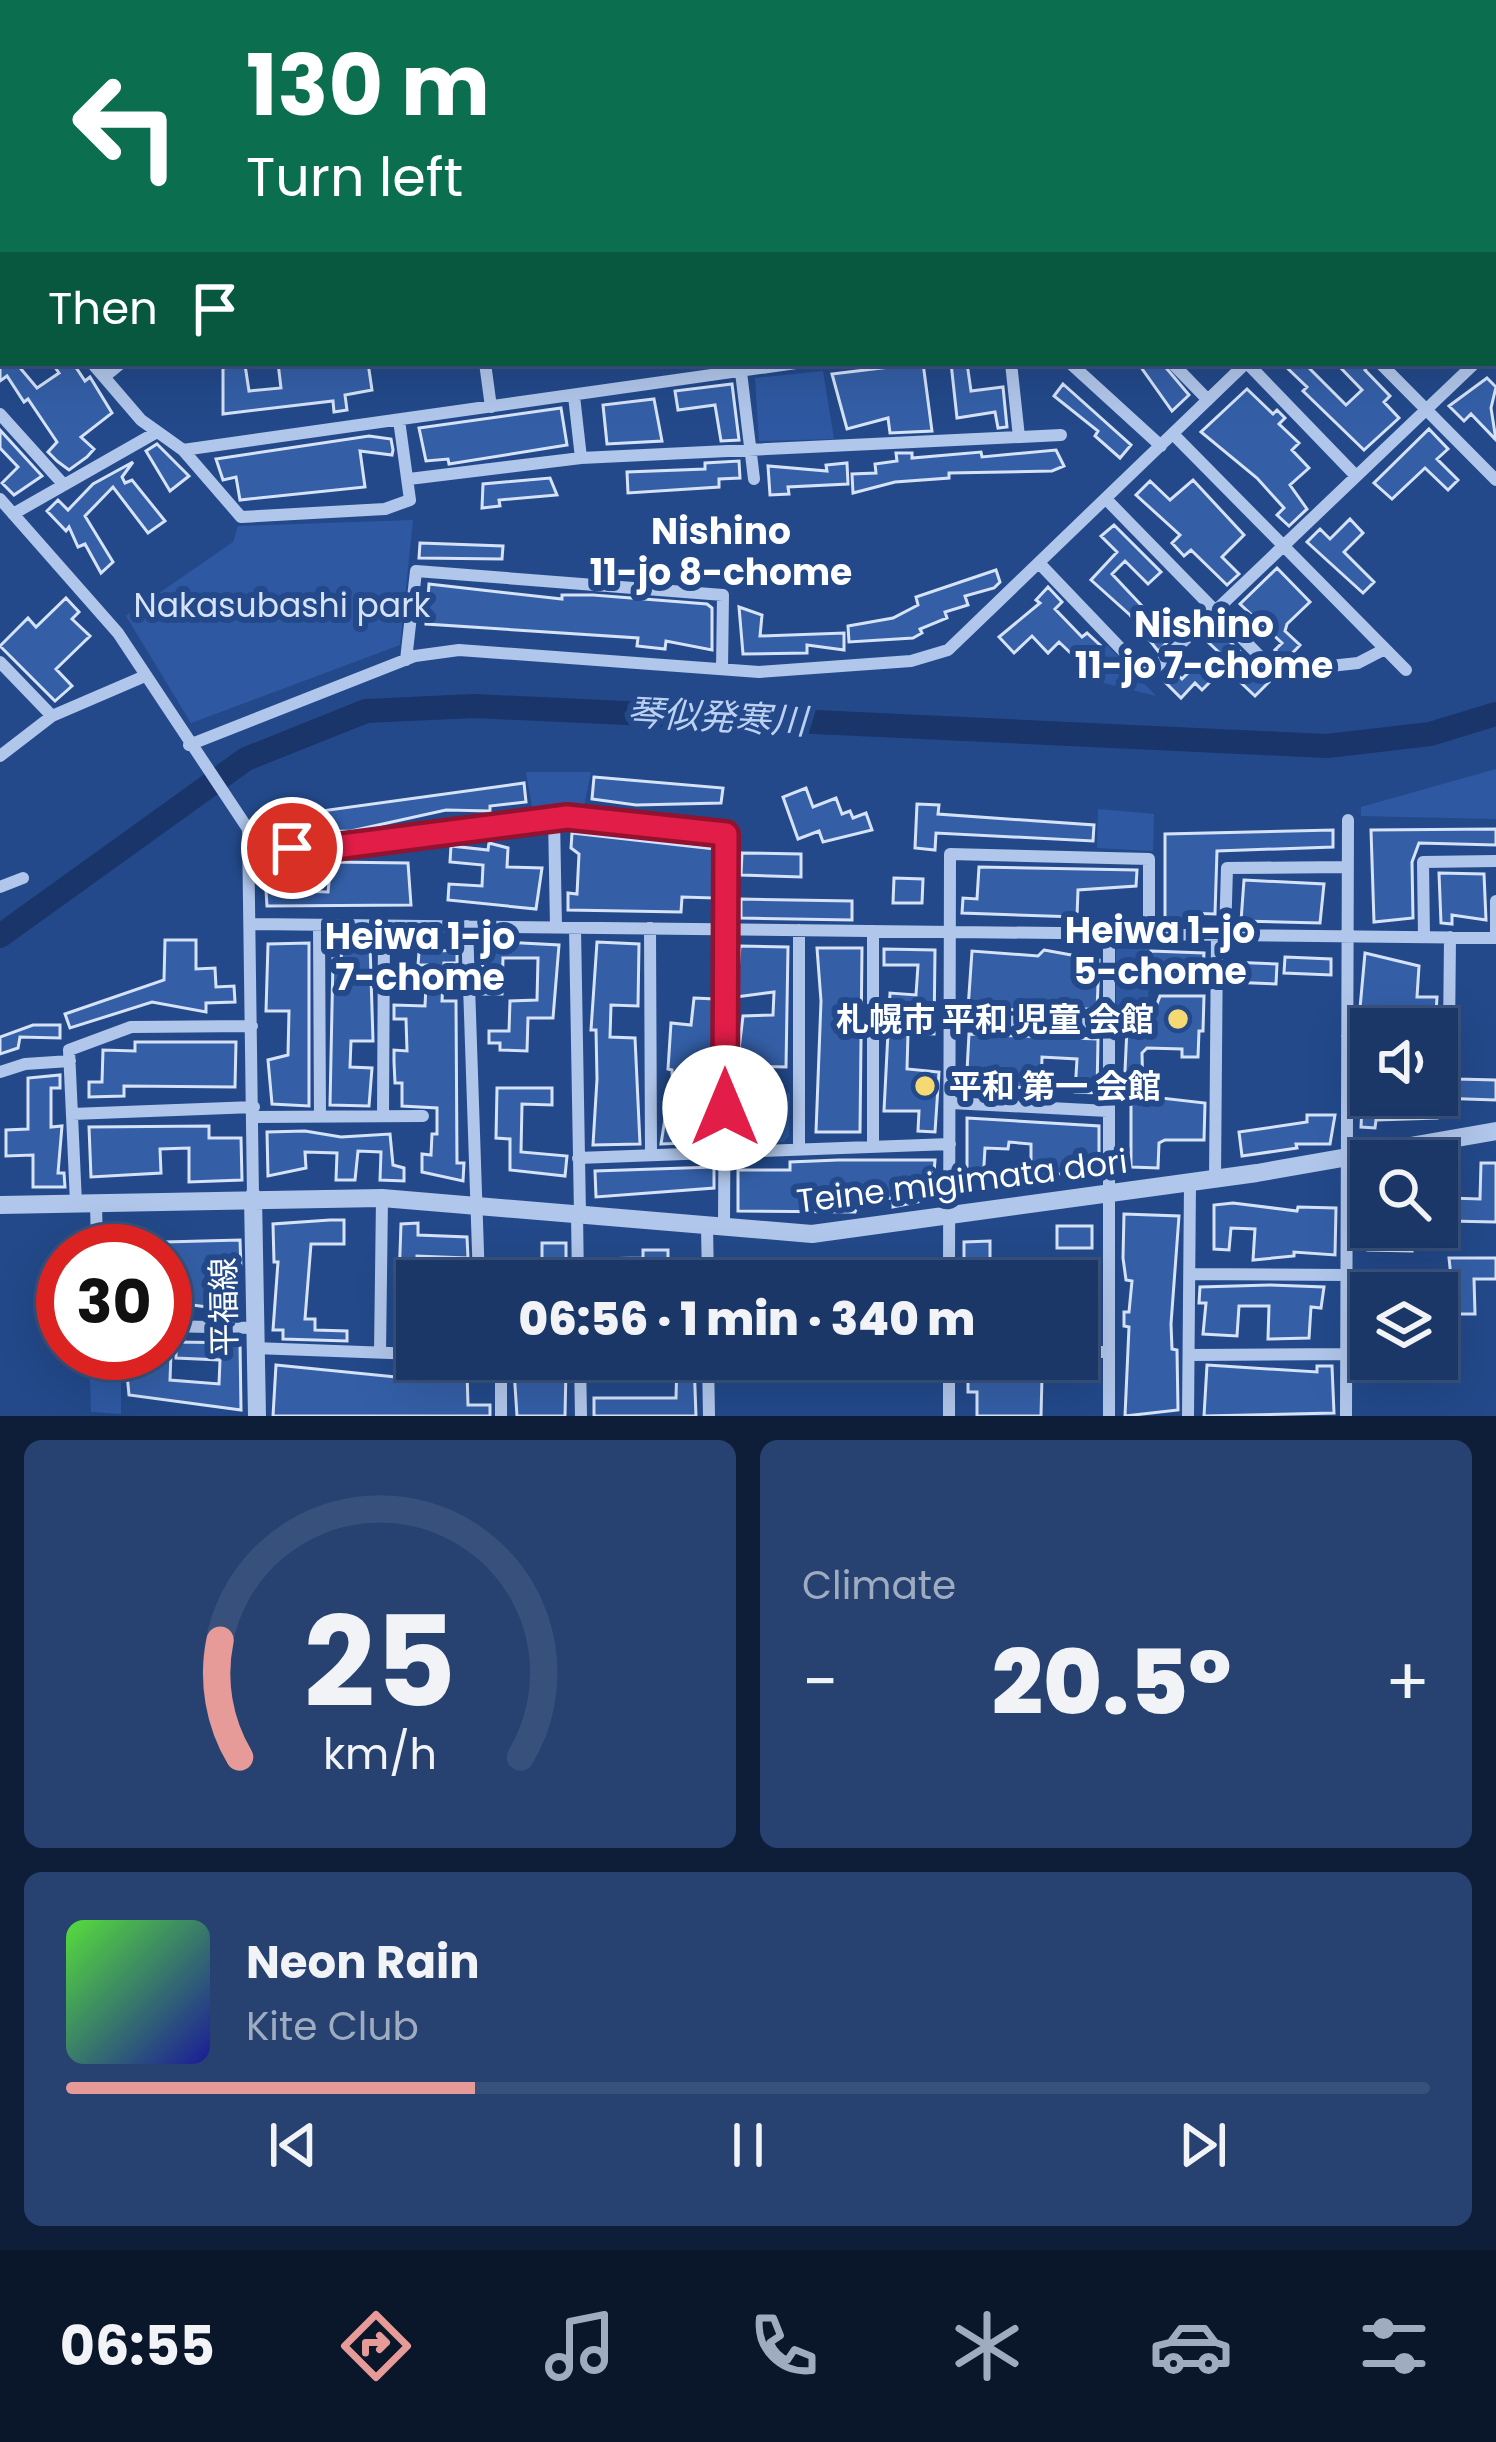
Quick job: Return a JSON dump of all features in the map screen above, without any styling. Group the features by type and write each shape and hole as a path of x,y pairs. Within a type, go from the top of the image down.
{"street":[{"path":"95,366 158,432 183,450 241,517 385,508 410,500 399,420"},
{"path":"104,377 117,366"},
{"path":"485,366 491,407"},
{"path":"1011,366 1019,437"},
{"path":"1073,366 1161,446"},
{"path":"1175,366 1208,400"},
{"path":"188,745 406,660 459,650 759,672 911,661 948,650 1244,366"},
{"path":"1250,366 1356,476"},
{"path":"1382,366 1493,472"},
{"path":"1039,563 1147,676 1472,366"},
{"path":"183,450 574,396 741,367 754,479"},
{"path":"574,396 581,458"},
{"path":"0,414 64,484"},
{"path":"13,514 158,432"},
{"path":"1173,434 1406,670"},
{"path":"409,479 581,458 1061,435"},
{"path":"1106,499 1275,672 1358,663 1384,649"},
{"path":"0,500 86,590 248,829 253,1197"},
{"path":"406,660 416,571 723,595 722,669"},
{"path":"0,662 52,716"},
{"path":"0,756 52,716 145,676"},
{"path":"248,848 335,847 554,818 726,834 725,1152 711,1260"},
{"path":"554,818 556,927"},
{"path":"1346,1416 1348,820"},
{"path":"949,1260 950,854 1149,859 1149,935"},
{"path":"1424,937 1423,862 1496,861"},
{"path":"1215,1179 1226,868 1347,867"},
{"path":"0,887 23,878"},
{"path":"250,924 1496,938 1496,902"},
{"path":"319,925 320,1116"},
{"path":"383,1116 384,926"},
{"path":"467,926 479,1260"},
{"path":"574,928 578,1260"},
{"path":"650,928 651,1155"},
{"path":"799,930 799,1150"},
{"path":"873,931 873,1146"},
{"path":"1109,935 1109,1416"},
{"path":"1449,1008 1450,937"},
{"path":"950,1020 1109,1024"},
{"path":"91,1224 72,1114 69,1050 131,1027 252,1026"},
{"path":"0,1072 25,1064 70,1061"},
{"path":"951,1103 1108,1112"},
{"path":"72,1114 422,1116"},
{"name":"Teine migimata dori","path":"0,1205 382,1198 812,1234 1190,1183 1496,1131"},
{"path":"578,1158 950,1144"},
{"path":"1188,1416 1190,1183"},
{"name":"平福線","path":"253,1197 257,1416"},
{"path":"380,1353 382,1198"},
{"path":"1190,1274 1347,1274"},
{"path":"192,1330 396,1353"},
{"path":"1098,1352 1109,1352"},
{"path":"1189,1354 1346,1354"},
{"path":"501,1380 501,1416"},
{"path":"580,1380 581,1416"},
{"path":"708,1380 709,1416"},
{"path":"949,1416 950,1380"}],"green space":[{"path":"823,371 834,439 759,441 755,378"},
{"name":"Nakasubashi park","path":"413,520 400,645 191,723 126,616 233,542 238,526"},
{"path":"1108,646 1156,696 1076,676"},
{"path":"1496,769 1496,819 1361,816 1361,807"},
{"path":"526,772 591,772 583,811 533,812"},
{"path":"1098,809 1154,814 1153,851 1097,848"},
{"path":"1150,948 1148,1006 1116,1006 1116,949"},
{"path":"734,1072 765,1072 766,1091 790,1093 789,1136 784,1142 740,1143 733,1137"},
{"path":"90,1380 121,1380 121,1414 91,1412"}],"building":[{"path":"0,366 19,366 37,388 59,373 54,366 75,366 85,381 90,377 112,413 81,437 94,449 69,470 48,452 57,442 28,399 24,402 7,376 0,381"},
{"path":"245,366 249,391 281,388 278,366 368,366 372,390 345,395 347,410 334,412 333,401 223,414 223,368"},
{"path":"923,366 932,431 890,433 888,418 847,429 832,374"},
{"path":"951,366 967,366 971,391 1003,387 1007,427 998,428 995,412 957,418"},
{"path":"1140,366 1165,366 1189,395 1172,411"},
{"path":"1285,366 1307,366 1346,405 1362,390 1339,366 1368,366 1365,370 1390,396 1384,402 1399,418 1364,450 1303,391 1307,387"},
{"path":"1487,378 1496,387 1491,408 1496,440 1471,414 1464,421 1449,406"},
{"path":"732,384 739,440 721,441 715,405 678,410 675,391"},
{"path":"1063,384 1131,445 1120,458 1095,436 1098,431 1054,396"},
{"path":"1247,389 1273,414 1277,410 1285,418 1279,424 1299,443 1292,450 1309,468 1290,485 1307,509 1289,526 1277,515 1284,508 1257,478 1201,432"},
{"path":"654,399 662,441 607,444 603,405"},
{"path":"561,408 567,445 449,464 448,459 426,461 419,428"},
{"path":"1429,429 1448,449 1437,459 1458,480 1448,490 1425,468 1392,499 1374,483"},
{"path":"0,430 42,476 14,495 2,483 18,467 0,448"},
{"path":"369,436 391,439 393,450 392,455 360,451 365,487 240,500 236,477 223,480 216,459"},
{"path":"157,444 189,476 170,491 146,451"},
{"path":"1056,450 1064,466 1052,471 949,473 949,478 895,482 853,493 852,474 876,473 875,464 897,461 896,453 912,453 912,458 981,452 982,457"},
{"path":"739,461 740,478 719,479 719,487 628,493 627,472 705,469 705,463"},
{"path":"133,462 122,477 125,483 132,480 165,521 148,533 113,487 85,516 113,562 101,573 85,544 78,547 69,527 66,531 47,511 58,500 68,510 93,484"},
{"path":"847,463 848,484 788,487 789,494 770,495 768,466 827,471 826,465"},
{"path":"550,478 557,495 499,500 500,506 482,508 483,484"},
{"path":"1193,480 1244,535 1222,557 1239,574 1227,585 1191,550 1184,556 1172,543 1180,535 1136,495 1150,481 1170,500"},
{"path":"1350,519 1363,533 1344,552 1374,582 1363,593 1307,542 1320,529 1330,539"},
{"path":"1114,525 1161,572 1148,584 1125,561 1112,574 1172,638 1158,651 1130,615 1091,580 1117,552 1101,536"},
{"path":"420,543 503,546 502,559 419,558"},
{"path":"1277,568 1310,602 1287,624 1285,631 1300,645 1286,660 1275,650 1282,643 1240,604"},
{"path":"996,570 1000,582 994,588 965,596 968,605 945,612 947,618 920,629 922,633 913,638 849,642 848,626 893,618 918,605 916,597"},
{"path":"429,584 562,599 562,595 593,595 707,604 712,608 712,650 666,641 665,649 637,646 638,638 426,624"},
{"path":"1048,587 1062,602 1055,609 1082,637 1087,633 1100,645 1081,663 1059,642 1048,653 1032,636 1014,653 999,637 1040,603 1036,600"},
{"path":"66,598 79,612 72,619 90,636 56,669 72,686 55,701 0,646 28,618 36,627"},
{"path":"739,607 762,615 760,636 844,633 844,650 807,645 807,653 743,654"},
{"path":"1219,631 1270,681 1255,696 1220,663 1225,658 1208,642"},
{"path":"1199,662 1214,678 1202,690 1195,683 1181,698 1164,681 1174,671 1182,679"},
{"path":"594,777 723,788 721,803 636,805 592,799"},
{"path":"524,783 526,802 490,806 490,811 446,810 351,831 280,832 280,820 313,820 314,812"},
{"path":"806,788 813,807 836,798 842,814 850,811 853,818 866,813 872,830 823,842 819,831 798,839 783,797"},
{"path":"917,804 939,805 938,814 1094,825 1093,841 936,833 935,850 915,848"},
{"path":"1496,829 1496,845 1419,843 1412,862 1413,918 1374,922 1371,830"},
{"path":"1333,830 1333,847 1217,851 1215,914 1187,913 1186,924 1165,923 1165,834"},
{"path":"572,833 715,849 714,898 682,897 681,912 568,910 568,893 577,894 579,854 571,848"},
{"path":"489,843 508,848 507,867 542,868 536,909 448,900 449,884 482,886 483,865 450,862 451,846 488,850"},
{"path":"742,853 801,854 801,877 741,875"},
{"path":"331,862 408,863 411,905 267,906 266,890 328,892"},
{"path":"979,867 1137,870 1136,886 1078,890 1077,917 962,913 963,898 977,899"},
{"path":"1439,873 1484,874 1486,920 1452,915 1452,924 1441,923"},
{"path":"894,878 923,879 922,903 893,903"},
{"path":"1244,880 1324,884 1320,923 1241,921"},
{"path":"741,899 852,901 852,920 741,918"},
{"path":"165,940 196,940 196,969 215,968 216,987 234,986 235,1002 206,1003 206,1012 152,1002 70,1028 65,1014 164,980"},
{"path":"483,941 559,945 553,1018 528,1018 527,1051 500,1050 500,1043 489,1043 489,1031 509,1031 510,1001 537,1000 538,958 503,958 502,994 482,994"},
{"path":"597,942 639,944 638,1006 611,1005 610,1037 635,1038 640,1144 593,1145 597,1079 596,1030 591,1030"},
{"path":"309,943 309,1106 272,1104 268,1060 288,1055 289,1011 266,1011 268,944"},
{"path":"370,944 373,1041 351,1041 350,1067 372,1068 369,1106 330,1105 333,959 341,960 342,947"},
{"path":"740,946 788,947 786,1067 737,1066 743,1016 773,1015 774,992 736,997"},
{"path":"817,948 862,948 860,1132 816,1132 821,1001"},
{"path":"884,949 935,950 934,1034 908,1033 907,1069 939,1072 935,1132 918,1131 919,1111 884,1111 890,993 916,995 918,965 884,965"},
{"path":"457,950 457,963 444,963 442,1001 456,1001 457,1163 464,1163 463,1181 422,1172 422,1154 431,1155 432,1134 437,1134 437,1108 402,1106 402,1083 395,1083 394,1062 394,1050 407,1051 406,1019 394,1019 394,1005 425,1006 427,965 418,965 419,952"},
{"path":"1044,950 1099,960 1097,1010 1029,1004 1029,1010 968,1009 972,951 1038,956"},
{"path":"1151,951 1204,953 1203,971 1150,971"},
{"path":"1365,953 1419,966 1417,997 1437,997 1436,1008 1360,1008"},
{"path":"1285,957 1331,959 1331,975 1284,973"},
{"path":"1230,962 1277,964 1276,984 1229,982"},
{"path":"1160,996 1204,996 1203,1031 1199,1031 1198,1057 1182,1057 1182,1049 1147,1048 1142,1053 1143,1096 1205,1103 1204,1140 1165,1140 1159,1143 1158,1168 1131,1167 1131,1099 1124,1092 1127,1028 1121,1028 1121,1012 1154,1012"},
{"path":"694,998 715,999 714,1059 708,1058 708,1129 713,1129 713,1142 661,1144 666,1112 673,1112 672,1070 668,1069 671,1023 691,1025"},
{"path":"33,1025 60,1025 60,1038 20,1037 18,1048 0,1054 0,1037"},
{"path":"969,1034 1098,1039 1097,1093 1075,1092 1077,1059 1042,1057 1041,1090 982,1083 982,1090 966,1089"},
{"path":"135,1042 236,1042 235,1087 124,1086 124,1096 89,1097 89,1082 102,1082 103,1050 135,1051"},
{"path":"60,1075 60,1088 51,1088 51,1127 62,1126 58,1173 64,1173 65,1187 33,1187 33,1155 6,1156 6,1130 28,1129 28,1078"},
{"path":"1458,1079 1496,1080 1496,1100 1458,1099"},
{"path":"497,1088 552,1088 552,1105 522,1104 521,1152 567,1156 565,1176 510,1170 510,1139 496,1138"},
{"path":"1307,1115 1335,1115 1330,1144 1296,1144 1297,1148 1242,1156 1239,1132 1307,1122"},
{"path":"1362,1116 1437,1116 1376,1120 1375,1128 1361,1127"},
{"path":"967,1118 1099,1126 1099,1176 1031,1172 1031,1144 1009,1142 1008,1149 985,1148 983,1182 967,1182"},
{"path":"209,1126 209,1138 241,1138 242,1180 189,1182 189,1148 160,1149 161,1173 91,1177 89,1127"},
{"path":"267,1132 341,1137 390,1134 393,1165 404,1168 404,1181 380,1180 381,1152 358,1151 355,1180 336,1180 337,1153 305,1152 306,1168 268,1176"},
{"path":"935,1160 932,1199 893,1207 893,1198 860,1199 855,1212 738,1211 738,1170 790,1170 790,1162"},
{"path":"1481,1163 1496,1163 1496,1222 1458,1221 1458,1198 1480,1199"},
{"path":"714,1167 714,1188 596,1197 595,1171"},
{"path":"1214,1205 1297,1211 1298,1207 1336,1208 1335,1255 1294,1252 1294,1256 1253,1260 1255,1229 1231,1228 1229,1250 1214,1249"},
{"path":"1124,1214 1179,1216 1171,1324 1172,1349 1177,1350 1178,1410 1125,1416 1129,1327 1124,1326 1124,1312 1129,1312 1132,1281 1126,1280 1123,1258"},
{"path":"344,1220 344,1244 311,1244 305,1319 315,1319 315,1330 347,1331 347,1341 283,1339 283,1330 273,1330 278,1262 274,1262 273,1224"},
{"path":"418,1223 418,1235 467,1237 468,1258 400,1260 401,1224"},
{"path":"1057,1226 1092,1226 1092,1248 1057,1248"},
{"path":"240,1240 241,1269 218,1270 217,1291 237,1292 237,1311 192,1305 192,1241"},
{"path":"990,1241 990,1260 964,1260 964,1242"},
{"path":"542,1243 566,1243 566,1260 542,1260"},
{"path":"1368,1248 1412,1248 1412,1251"},
{"path":"643,1250 668,1250 668,1260 593,1259 643,1258"},
{"path":"1449,1258 1496,1258 1496,1279 1474,1279 1475,1314 1458,1314 1458,1272 1450,1272"},
{"path":"1200,1287 1324,1287 1321,1308 1311,1307 1309,1338 1268,1339 1269,1306 1239,1306 1237,1336 1203,1334 1206,1303 1199,1303"},
{"path":"192,1342 240,1343 241,1410 129,1395 128,1380 219,1384 220,1360 192,1359"},
{"path":"276,1365 396,1380 467,1380 468,1405 490,1405 490,1416 273,1416"},
{"path":"1207,1365 1317,1372 1317,1366 1332,1366 1334,1413 1204,1416"},
{"path":"515,1380 566,1380 565,1416 517,1416"},
{"path":"676,1380 695,1380 696,1416 594,1416 594,1398 676,1398"},
{"path":"968,1380 1042,1380 1041,1416 977,1416 977,1392 968,1392"}],"waterway":[{"name":"琴似発寒川","path":"0,936 246,759 366,711 474,706 1327,746 1430,734 1496,714"}],"place":[{"name":"札幌市 平和 児童 会館","path":"1178,1019"},
{"name":"平和 第一 会館","path":"925,1086"}],"district":[{"name":"Nishino 11-jo 8-chome","path":"721,552"},
{"name":"Nishino 11-jo 7-chome","path":"1204,644"},
{"name":"Heiwa 1-jo 5-chome","path":"1160,950"},
{"name":"Heiwa 1-jo 7-chome","path":"420,956"}],"route":[{"path":"292,848 335,847 567,817 726,834 725,1108"}]}
